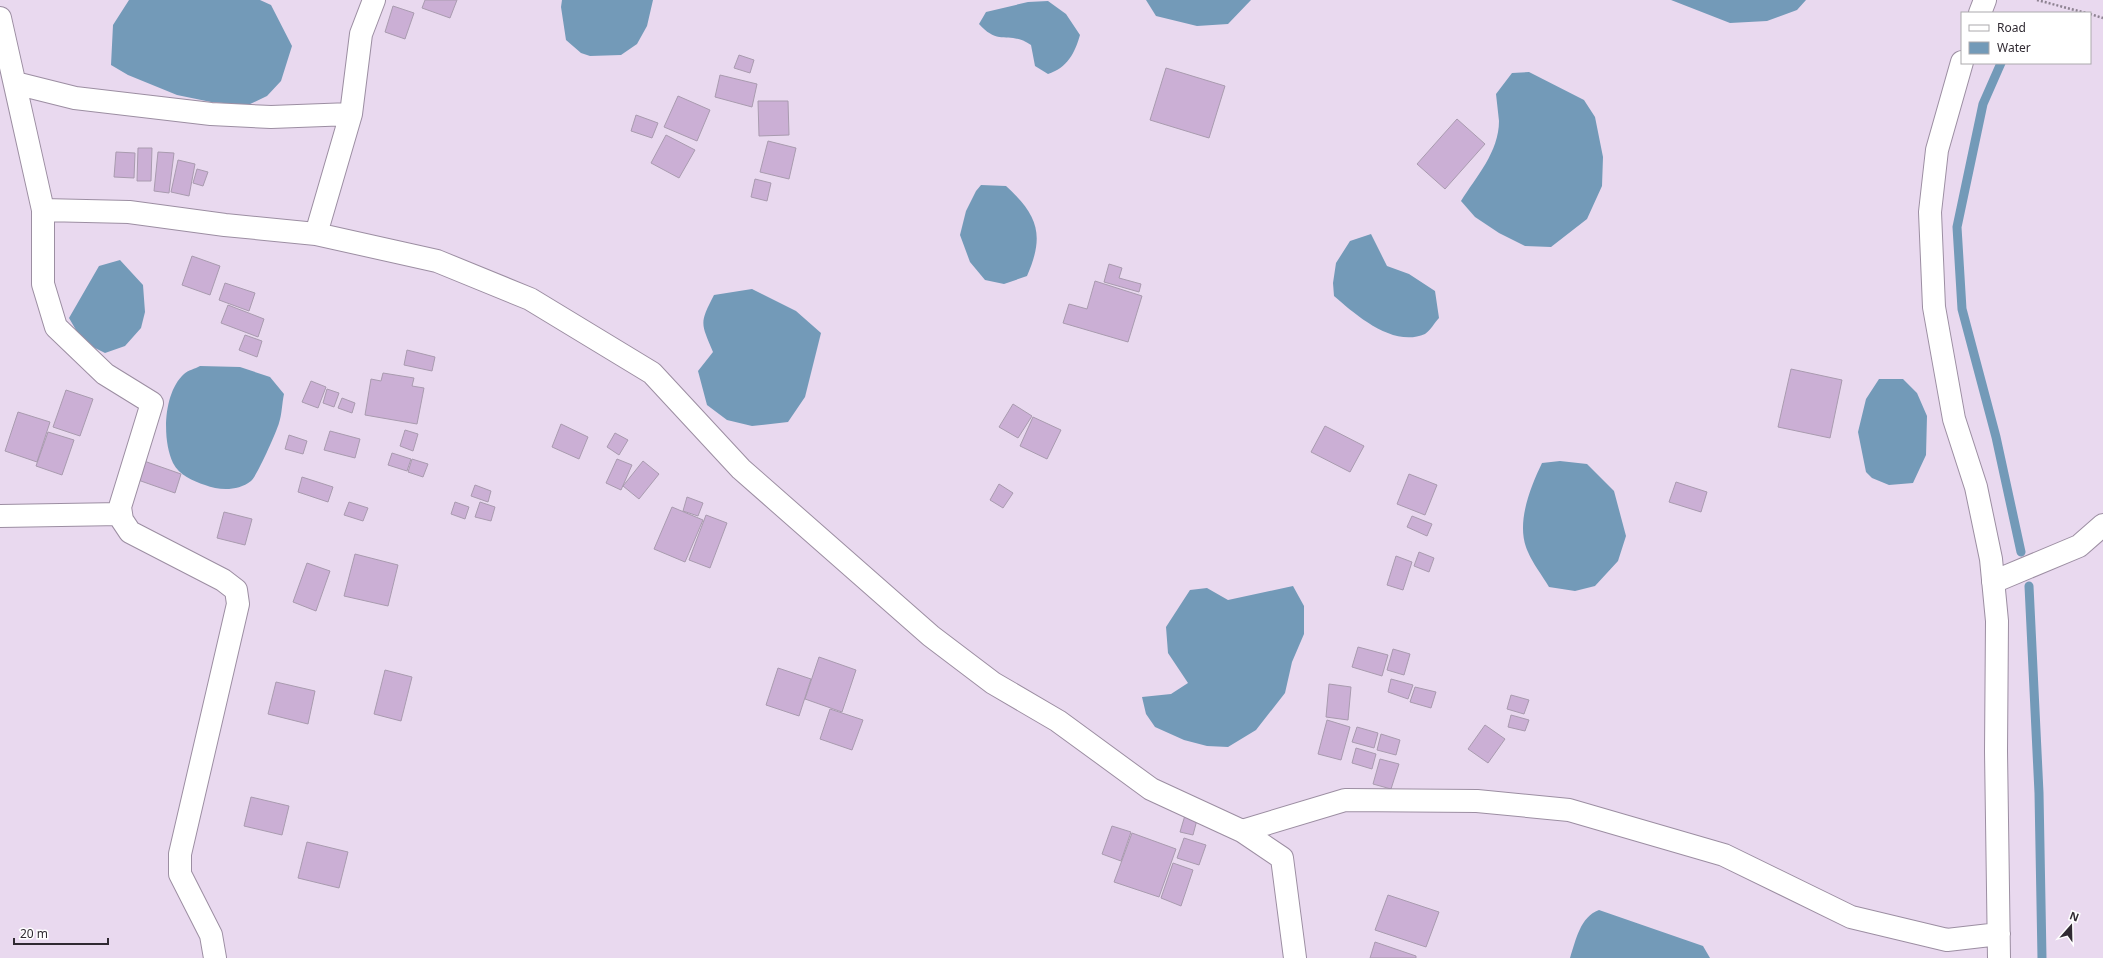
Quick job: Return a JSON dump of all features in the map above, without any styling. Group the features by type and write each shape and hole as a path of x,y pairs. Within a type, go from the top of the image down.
{"street":[{"path":"316,234 351,114 361,34 374,0"},
{"path":"1980,12 1985,0"},
{"path":"0,18 43,210 43,284 56,327 105,374 152,403 120,507 121,514 130,532 223,580 236,590 238,604 180,854 180,874 210,935 215,958"},
{"path":"1961,64 1937,150 1930,212 1934,307 1954,419 1976,487 1991,558 1997,622 1996,751 1999,958"},
{"path":"15,83 75,98 210,114 271,117 351,114"},
{"path":"43,210 129,212 225,225 316,234 437,261 530,299 652,373 740,469 931,636 993,683 1058,721 1151,789 1242,831 1282,858 1295,958"},
{"path":"0,516 121,514"},
{"path":"1993,582 2079,546 2103,525"},
{"path":"1242,831 1345,800 1477,801 1569,810 1724,855 1851,917 1946,940 1999,934"}],"path":[{"path":"2037,0 2082,12"},
{"path":"2091,14 2103,18"}],"water":[{"path":"129,0 260,0 271,5 292,46 281,81 267,96 248,105 211,102 177,95 128,75 111,65 113,25"},
{"path":"562,0 653,0 647,26 637,44 621,55 590,56 581,53 566,40 561,7"},
{"path":"1146,0 1251,0 1228,24 1197,26 1156,16"},
{"path":"1671,0 1806,0 1797,10 1767,21 1730,23"},
{"path":"1048,1 1066,14 1080,35 1073,54 1065,64 1048,74 1035,66 1031,45 1017,39 993,35 979,24 986,12 1028,2"},
{"path":"1529,72 1584,100 1595,117 1603,157 1602,186 1587,219 1551,247 1525,246 1499,233 1475,217 1461,201 1486,164 1495,143 1499,121 1496,94 1512,73"},
{"path":"981,185 1006,186 1017,197 1031,216 1037,237 1033,262 1027,276 1004,284 985,280 970,262 960,235 966,211 976,191"},
{"path":"1371,234 1387,266 1409,274 1435,291 1439,318 1425,334 1413,337 1400,337 1388,333 1364,320 1334,296 1333,283 1336,263 1350,241"},
{"path":"120,260 143,285 145,312 141,328 125,346 105,353 83,342 69,318 99,266"},
{"path":"752,289 796,311 821,333 805,397 788,422 752,426 727,420 707,405 698,371 713,352 703,324 706,312 714,295"},
{"path":"200,366 240,367 270,377 284,394 279,423 266,454 251,481 240,487 223,489 211,487 191,479 179,471 173,463 169,453 166,430 168,404 177,382 187,371"},
{"path":"1879,379 1903,379 1917,393 1927,416 1926,455 1913,483 1889,485 1872,478 1866,472 1858,432 1866,399"},
{"path":"1560,461 1587,464 1614,491 1626,536 1618,561 1595,586 1575,591 1549,587 1535,565 1524,541 1523,530 1526,507 1533,484 1542,463"},
{"path":"1293,586 1304,606 1304,634 1292,662 1285,693 1256,730 1228,747 1207,746 1184,740 1155,727 1146,714 1142,697 1171,694 1188,683 1168,653 1166,627 1190,590 1207,588 1228,600"},
{"path":"1599,910 1703,946 1710,958 1570,958 1583,924 1587,918"}],"building":[{"path":"425,0 457,0 450,18 422,8"},
{"path":"393,6 414,13 405,39 385,32"},
{"path":"739,55 754,60 750,73 734,68"},
{"path":"1166,68 1225,86 1209,138 1150,120"},
{"path":"720,75 757,84 752,107 715,97"},
{"path":"678,96 710,110 697,141 664,127"},
{"path":"758,101 788,101 789,135 759,136"},
{"path":"636,115 658,123 652,138 631,131"},
{"path":"1457,119 1485,144 1445,189 1417,164"},
{"path":"666,135 695,150 679,178 651,163"},
{"path":"768,141 796,148 789,179 760,172"},
{"path":"138,148 152,148 151,181 137,181"},
{"path":"116,152 135,153 134,178 114,177"},
{"path":"158,152 174,153 169,193 154,191"},
{"path":"178,160 195,164 189,196 171,192"},
{"path":"197,169 208,172 203,186 193,183"},
{"path":"755,179 771,183 767,201 751,197"},
{"path":"192,256 220,266 210,295 182,285"},
{"path":"1109,264 1122,268 1119,278 1141,284 1139,292 1104,282"},
{"path":"1095,281 1142,296 1128,342 1063,323 1069,304 1087,309"},
{"path":"225,283 255,293 249,311 219,300"},
{"path":"228,305 264,319 258,337 221,323"},
{"path":"245,335 262,341 257,357 239,350"},
{"path":"407,350 435,357 432,371 404,365"},
{"path":"1791,369 1842,380 1830,438 1778,427"},
{"path":"383,373 414,378 412,386 424,388 417,424 365,415 371,379 381,381"},
{"path":"311,381 326,387 318,408 302,402"},
{"path":"327,389 339,393 334,407 323,403"},
{"path":"66,390 93,399 80,436 53,427"},
{"path":"342,398 355,403 352,413 338,408"},
{"path":"1013,404 1032,416 1018,438 999,427"},
{"path":"18,412 50,422 37,462 5,451"},
{"path":"1033,417 1061,430 1047,459 1020,446"},
{"path":"561,424 588,437 579,459 552,447"},
{"path":"1325,426 1364,446 1350,472 1311,452"},
{"path":"405,430 418,434 413,451 400,446"},
{"path":"330,431 360,439 355,458 324,450"},
{"path":"48,432 74,440 62,475 36,466"},
{"path":"615,433 628,440 619,455 607,447"},
{"path":"289,435 307,441 303,454 285,449"},
{"path":"392,453 411,459 407,471 388,465"},
{"path":"412,459 428,464 423,477 408,472"},
{"path":"617,459 632,465 621,490 606,483"},
{"path":"144,461 181,474 175,493 138,480"},
{"path":"643,461 659,474 639,499 623,486"},
{"path":"1409,474 1437,485 1425,515 1397,504"},
{"path":"302,477 333,487 328,502 298,492"},
{"path":"1676,482 1707,492 1701,512 1669,502"},
{"path":"999,484 1013,493 1003,508 990,500"},
{"path":"475,485 491,491 488,502 471,496"},
{"path":"687,497 703,503 698,516 683,511"},
{"path":"349,502 368,508 363,521 344,515"},
{"path":"455,502 469,507 465,519 451,514"},
{"path":"480,502 495,507 491,521 475,517"},
{"path":"672,507 703,520 685,562 654,549"},
{"path":"224,512 252,519 245,545 217,538"},
{"path":"706,515 727,523 710,568 689,560"},
{"path":"1412,516 1432,524 1427,536 1407,527"},
{"path":"1419,552 1434,558 1429,572 1414,566"},
{"path":"355,554 398,565 388,606 344,596"},
{"path":"1396,556 1412,562 1403,590 1387,585"},
{"path":"307,563 330,571 316,611 293,602"},
{"path":"1358,647 1388,655 1382,676 1352,667"},
{"path":"1393,649 1410,654 1404,675 1387,670"},
{"path":"819,657 856,670 842,712 805,699"},
{"path":"778,668 811,679 799,716 766,705"},
{"path":"385,670 412,677 401,721 374,714"},
{"path":"1391,679 1413,685 1408,699 1388,692"},
{"path":"276,682 315,691 308,724 268,714"},
{"path":"1329,684 1351,687 1348,720 1326,717"},
{"path":"1415,687 1436,692 1431,708 1410,702"},
{"path":"1511,695 1529,700 1524,714 1507,709"},
{"path":"830,709 863,720 852,750 820,739"},
{"path":"1511,715 1529,720 1525,731 1508,727"},
{"path":"1327,720 1350,727 1341,760 1318,754"},
{"path":"1485,725 1505,739 1488,763 1468,749"},
{"path":"1357,727 1378,733 1374,748 1352,742"},
{"path":"1381,734 1400,740 1396,755 1377,750"},
{"path":"1356,748 1376,754 1372,769 1352,763"},
{"path":"1380,759 1399,764 1391,789 1373,784"},
{"path":"251,797 289,806 282,835 244,826"},
{"path":"1186,812 1198,816 1193,835 1180,832"},
{"path":"1112,826 1131,832 1121,861 1102,854"},
{"path":"1132,833 1176,849 1159,897 1114,882"},
{"path":"1184,838 1206,845 1199,865 1177,858"},
{"path":"307,842 348,852 339,888 298,878"},
{"path":"1173,863 1193,870 1181,906 1161,898"},
{"path":"1388,895 1439,912 1426,947 1375,930"},
{"path":"1375,942 1416,956 1416,958 1370,958"}],"waterway":[{"path":"2001,64 1983,104 1957,227 1962,309 1996,437 2021,552"},
{"path":"2029,586 2039,793 2042,958"}]}
